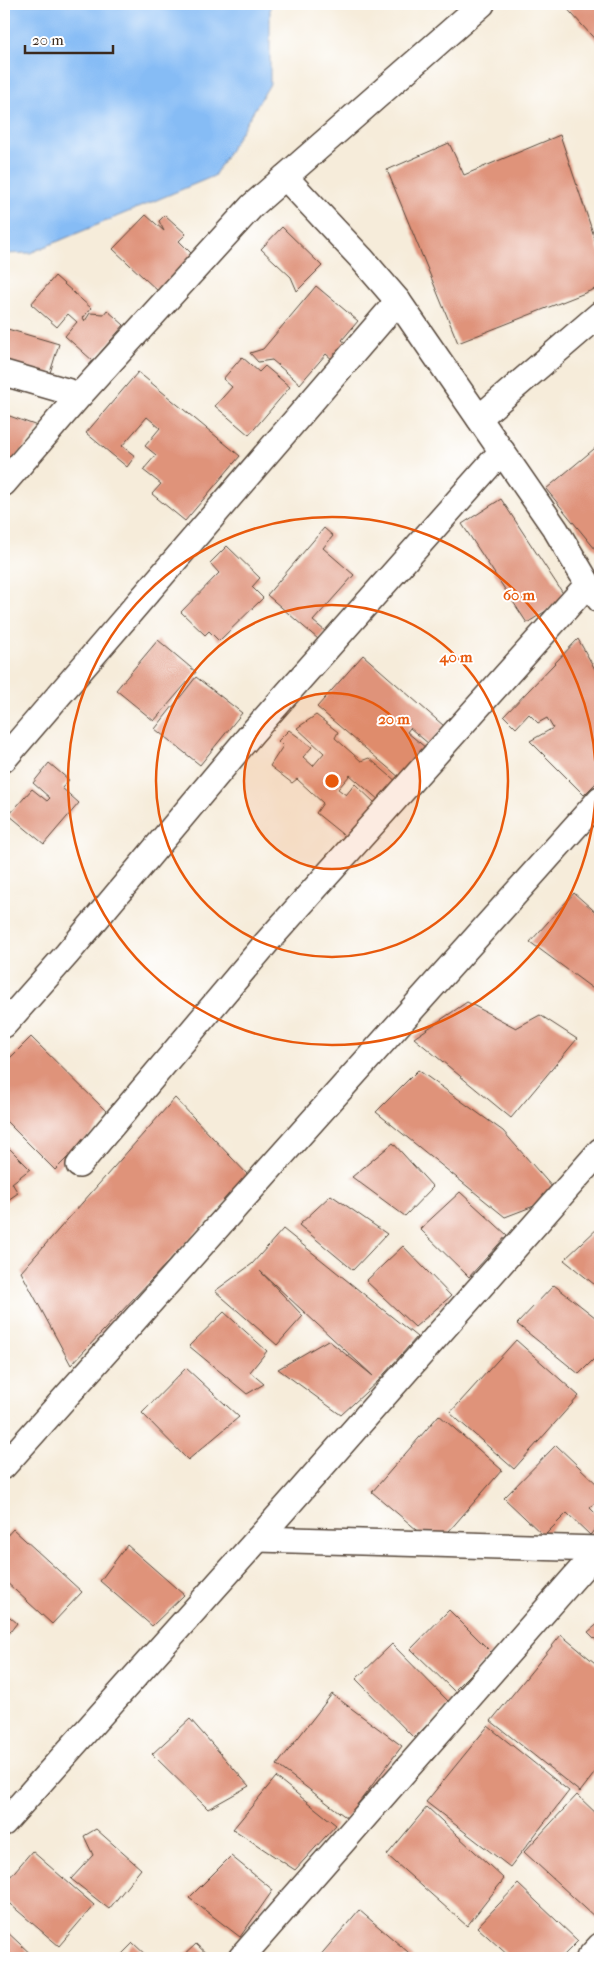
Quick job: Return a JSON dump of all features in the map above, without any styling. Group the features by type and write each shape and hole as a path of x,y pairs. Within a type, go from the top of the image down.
{"street":[{"path":"4,483 80,395 252,206 477,6"},
{"path":"80,1165 267,942 594,592 556,530 398,301 286,177"},
{"path":"4,759 398,301"},
{"path":"479,418 600,314"},
{"path":"4,373 80,395"},
{"path":"4,1025 67,954 259,726 502,451"},
{"path":"4,1466 600,799"},
{"path":"4,1823 258,1539 600,1151"},
{"path":"258,1539 600,1549"},
{"path":"241,1958 600,1549"},
{"path":"589,1958 600,1946"}],"water":[{"path":"4,4 270,4 270,84 214,176 30,253 4,254"}],"building":[{"path":"563,4 600,4 600,45"},
{"path":"560,135 600,254 600,287 458,343 387,170 449,143 464,175"},
{"path":"146,215 164,231 159,221 165,215 186,234 179,241 194,256 159,292 113,249"},
{"path":"282,227 322,266 297,291 291,277 261,249"},
{"path":"55,276 91,308 83,318 85,321 90,313 104,314 107,310 124,325 93,361 65,336 77,322 68,314 57,327 31,304"},
{"path":"316,286 358,321 342,340 347,344 333,360 326,354 300,384 272,360 258,362 250,353 263,349"},
{"path":"4,328 59,344 49,376 4,363"},
{"path":"242,357 259,372 265,366 290,387 249,435 215,406 232,387 223,379"},
{"path":"138,372 240,456 185,521 152,494 161,484 143,470 156,455 145,446 160,428 147,417 122,446 135,456 127,467 86,433"},
{"path":"4,414 40,427 4,473"},
{"path":"600,444 600,555 546,489"},
{"path":"501,499 566,598 527,623 462,524"},
{"path":"324,528 333,536 323,548 354,575 313,621 325,631 318,639 267,595"},
{"path":"227,546 260,578 252,587 263,598 219,641 209,631 205,635 181,612 219,573 210,563"},
{"path":"578,639 600,678 600,779 584,795 530,741 553,728 547,718 538,723 529,714 516,728 504,716"},
{"path":"158,640 196,672 154,721 116,690"},
{"path":"363,655 444,726 429,744 410,728 407,732 426,748 400,778 317,707"},
{"path":"196,677 242,713 200,765 155,729"},
{"path":"316,715 338,732 335,738 361,761 369,758 397,782 380,801 350,775 338,789 346,795 355,784 376,804 347,838 316,813 323,803 297,779 292,783 270,766 283,746 278,741 289,730 312,747 303,757 313,766 324,753 297,728"},
{"path":"49,763 69,780 62,788 79,803 44,844 9,815 32,789 47,801 50,798 33,783"},
{"path":"574,893 600,916 600,994 530,942"},
{"path":"467,1002 516,1028 540,1015 577,1039 511,1118 414,1038"},
{"path":"31,1037 110,1115 55,1170 4,1119 4,1064"},
{"path":"418,1070 503,1131 560,1196 505,1217 376,1112"},
{"path":"175,1098 249,1176 71,1365 21,1272"},
{"path":"4,1143 30,1169 12,1183 18,1193 5,1202 4,1200"},
{"path":"393,1143 433,1187 405,1216 352,1177"},
{"path":"460,1192 507,1235 469,1277 420,1229"},
{"path":"331,1195 387,1234 353,1270 299,1225"},
{"path":"600,1226 600,1289 564,1260"},
{"path":"283,1229 417,1337 378,1381 341,1415 278,1369 328,1340 373,1376 260,1271 303,1316 277,1345 215,1291 252,1264"},
{"path":"403,1246 451,1296 415,1327 366,1281"},
{"path":"554,1285 600,1321 600,1353 579,1374 517,1324"},
{"path":"224,1312 267,1351 250,1372 264,1384 247,1394 189,1346"},
{"path":"516,1340 579,1396 514,1469 450,1413"},
{"path":"186,1368 239,1417 188,1460 142,1413"},
{"path":"439,1415 502,1470 436,1546 372,1492"},
{"path":"556,1445 600,1487 600,1497 590,1508 600,1518 600,1524 590,1535 567,1513 544,1536 504,1498"},
{"path":"13,1529 82,1592 52,1624 4,1580 4,1539"},
{"path":"127,1545 184,1595 152,1626 100,1581"},
{"path":"449,1610 492,1653 454,1691 411,1649"},
{"path":"4,1612 17,1623 4,1640"},
{"path":"600,1622 600,1644 588,1632"},
{"path":"561,1635 600,1667 600,1766 580,1792 491,1721"},
{"path":"392,1644 450,1703 414,1738 356,1679"},
{"path":"332,1694 402,1746 347,1818 277,1765"},
{"path":"190,1719 249,1786 208,1809 152,1754"},
{"path":"488,1726 569,1791 510,1867 426,1802"},
{"path":"276,1777 336,1825 295,1870 233,1829"},
{"path":"577,1795 600,1817 600,1915 597,1919 524,1852"},
{"path":"427,1807 504,1879 467,1926 387,1855"},
{"path":"96,1829 141,1869 109,1909 71,1879 93,1855 84,1836"},
{"path":"32,1851 94,1905 59,1946 4,1899 4,1884"},
{"path":"231,1856 273,1890 240,1937 189,1898"},
{"path":"518,1884 578,1941 561,1958 511,1958 477,1927"},
{"path":"359,1910 415,1958 318,1958"},
{"path":"4,1929 35,1958 4,1958"},
{"path":"133,1943 149,1958 118,1958"},
{"path":"196,1944 211,1958 181,1958"}]}
